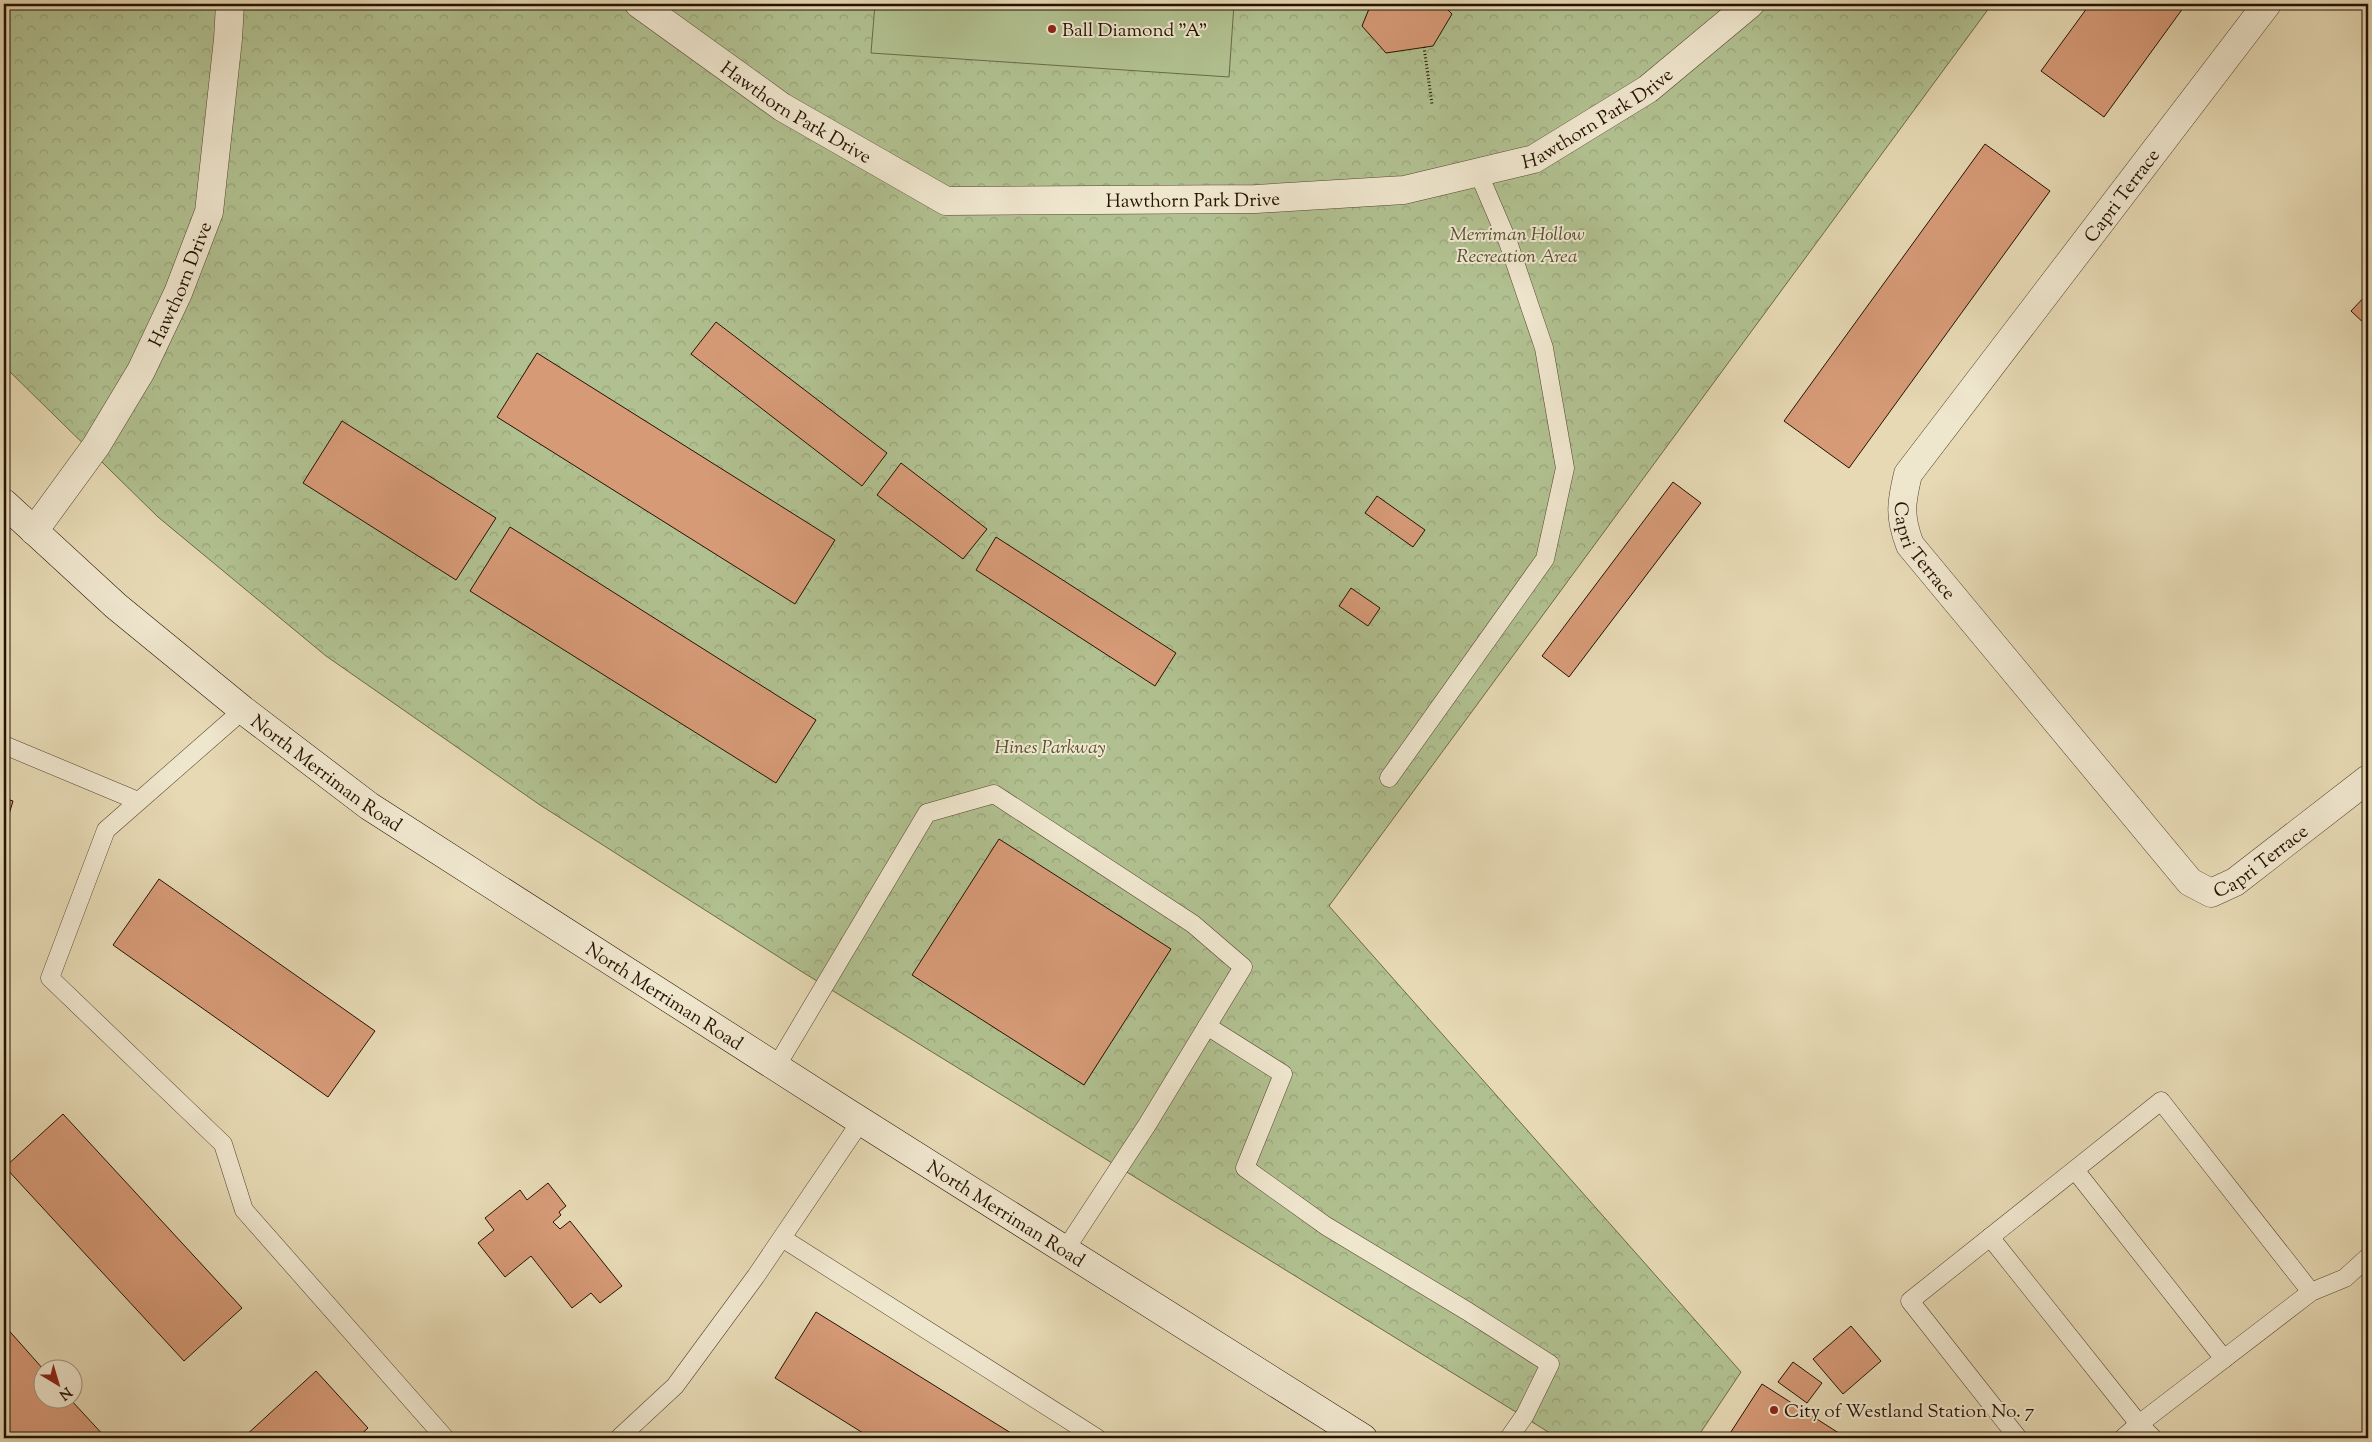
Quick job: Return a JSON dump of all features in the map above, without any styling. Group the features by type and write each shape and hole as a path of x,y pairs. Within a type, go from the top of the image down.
{"street":[{"name":"Hawthorn Drive","path":"34,531 96,446 141,371 178,293 209,212 228,39 230,4"},
{"name":"Hawthorn Park Drive","path":"639,4 782,107 946,201 1256,199 1404,190 1534,159 1648,89 1750,4"},
{"name":"Capri Terrace","path":"2267,4 1908,474 1901,506 1902,524 1910,545 2190,882 2211,893 2235,882 2368,779"},
{"name":"North Merriman Road","path":"4,503 116,606 243,710 369,806 776,1067 1363,1438"}],"lane":[{"path":"1389,778 1545,559 1565,468 1544,348 1508,242 1478,172"},
{"path":"243,710 106,830 50,978 223,1144 244,1210 445,1438"},
{"path":"4,745 138,801"},
{"path":"776,1067 927,812 994,794 1193,924 1243,967 1147,1125 1066,1250"},
{"path":"1207,1026 1283,1074 1245,1168 1326,1226 1467,1311 1550,1364 1525,1415 1509,1438"},
{"path":"2018,1438 1910,1301 2161,1101 2311,1292"},
{"path":"619,1438 675,1386 782,1238 861,1121"},
{"path":"2075,1170 2224,1359"},
{"path":"1990,1237 2139,1424 2153,1438"},
{"path":"782,1238 1097,1438"},
{"path":"2124,1438 2139,1424 2311,1292 2346,1278 2368,1257"}],"path":[{"path":"1670,4 1672,9"},
{"path":"1424,47 1432,104"}],"green space":[{"name":"Hines Parkway","path":"4,4 1992,4 1329,906 1741,1372 1697,1438 1558,1438 804,973 540,805 326,656 158,517 4,366"},
{"name":"Ball Diamond \"A\"","path":"875,4 1234,4 1229,77 871,53"}],"building":[{"path":"1371,4 1442,4 1452,14 1433,46 1386,53 1362,26"},
{"path":"2090,4 2186,4 2104,117 2041,71"},
{"path":"1985,144 2050,191 1849,468 1784,421"},
{"path":"2368,293 2368,327 2351,311"},
{"path":"716,322 887,453 862,486 691,354"},
{"path":"537,353 835,540 795,604 497,417"},
{"path":"342,421 496,518 456,580 303,483"},
{"path":"901,463 987,529 963,559 877,495"},
{"path":"1673,482 1701,503 1569,677 1542,656"},
{"path":"1377,496 1425,530 1413,547 1365,513"},
{"path":"510,527 816,720 776,783 470,591"},
{"path":"996,537 1176,653 1155,686 976,570"},
{"path":"1351,588 1380,608 1368,626 1339,606"},
{"path":"4,798 13,801 4,831"},
{"path":"999,839 1171,949 1084,1085 912,975"},
{"path":"159,879 375,1031 328,1097 113,945"},
{"path":"63,1114 242,1308 184,1361 5,1167"},
{"path":"548,1183 566,1206 559,1212 561,1215 553,1222 560,1229 570,1221 622,1286 600,1303 591,1293 572,1308 531,1256 505,1277 478,1243 494,1230 485,1218 520,1190 527,1200"},
{"path":"816,1312 1019,1438 871,1438 775,1378"},
{"path":"4,1325 35,1360 32,1360 32,1410 80,1410 106,1438 4,1438"},
{"path":"1851,1326 1881,1361 1843,1394 1813,1359"},
{"path":"1793,1362 1822,1383 1807,1403 1778,1382"},
{"path":"316,1371 368,1428 357,1438 243,1438"},
{"name":"City of Westland Station No. 7","path":"1762,1384 1845,1437 1727,1438"}],"place":[{"name":"Ball Diamond \"A\"","path":"1052,29"},
{"name":"City of Westland Station No. 7","path":"1774,1410"}],"park label":[{"name":"Merriman Hollow Recreation Area","path":"1517,244"}]}
